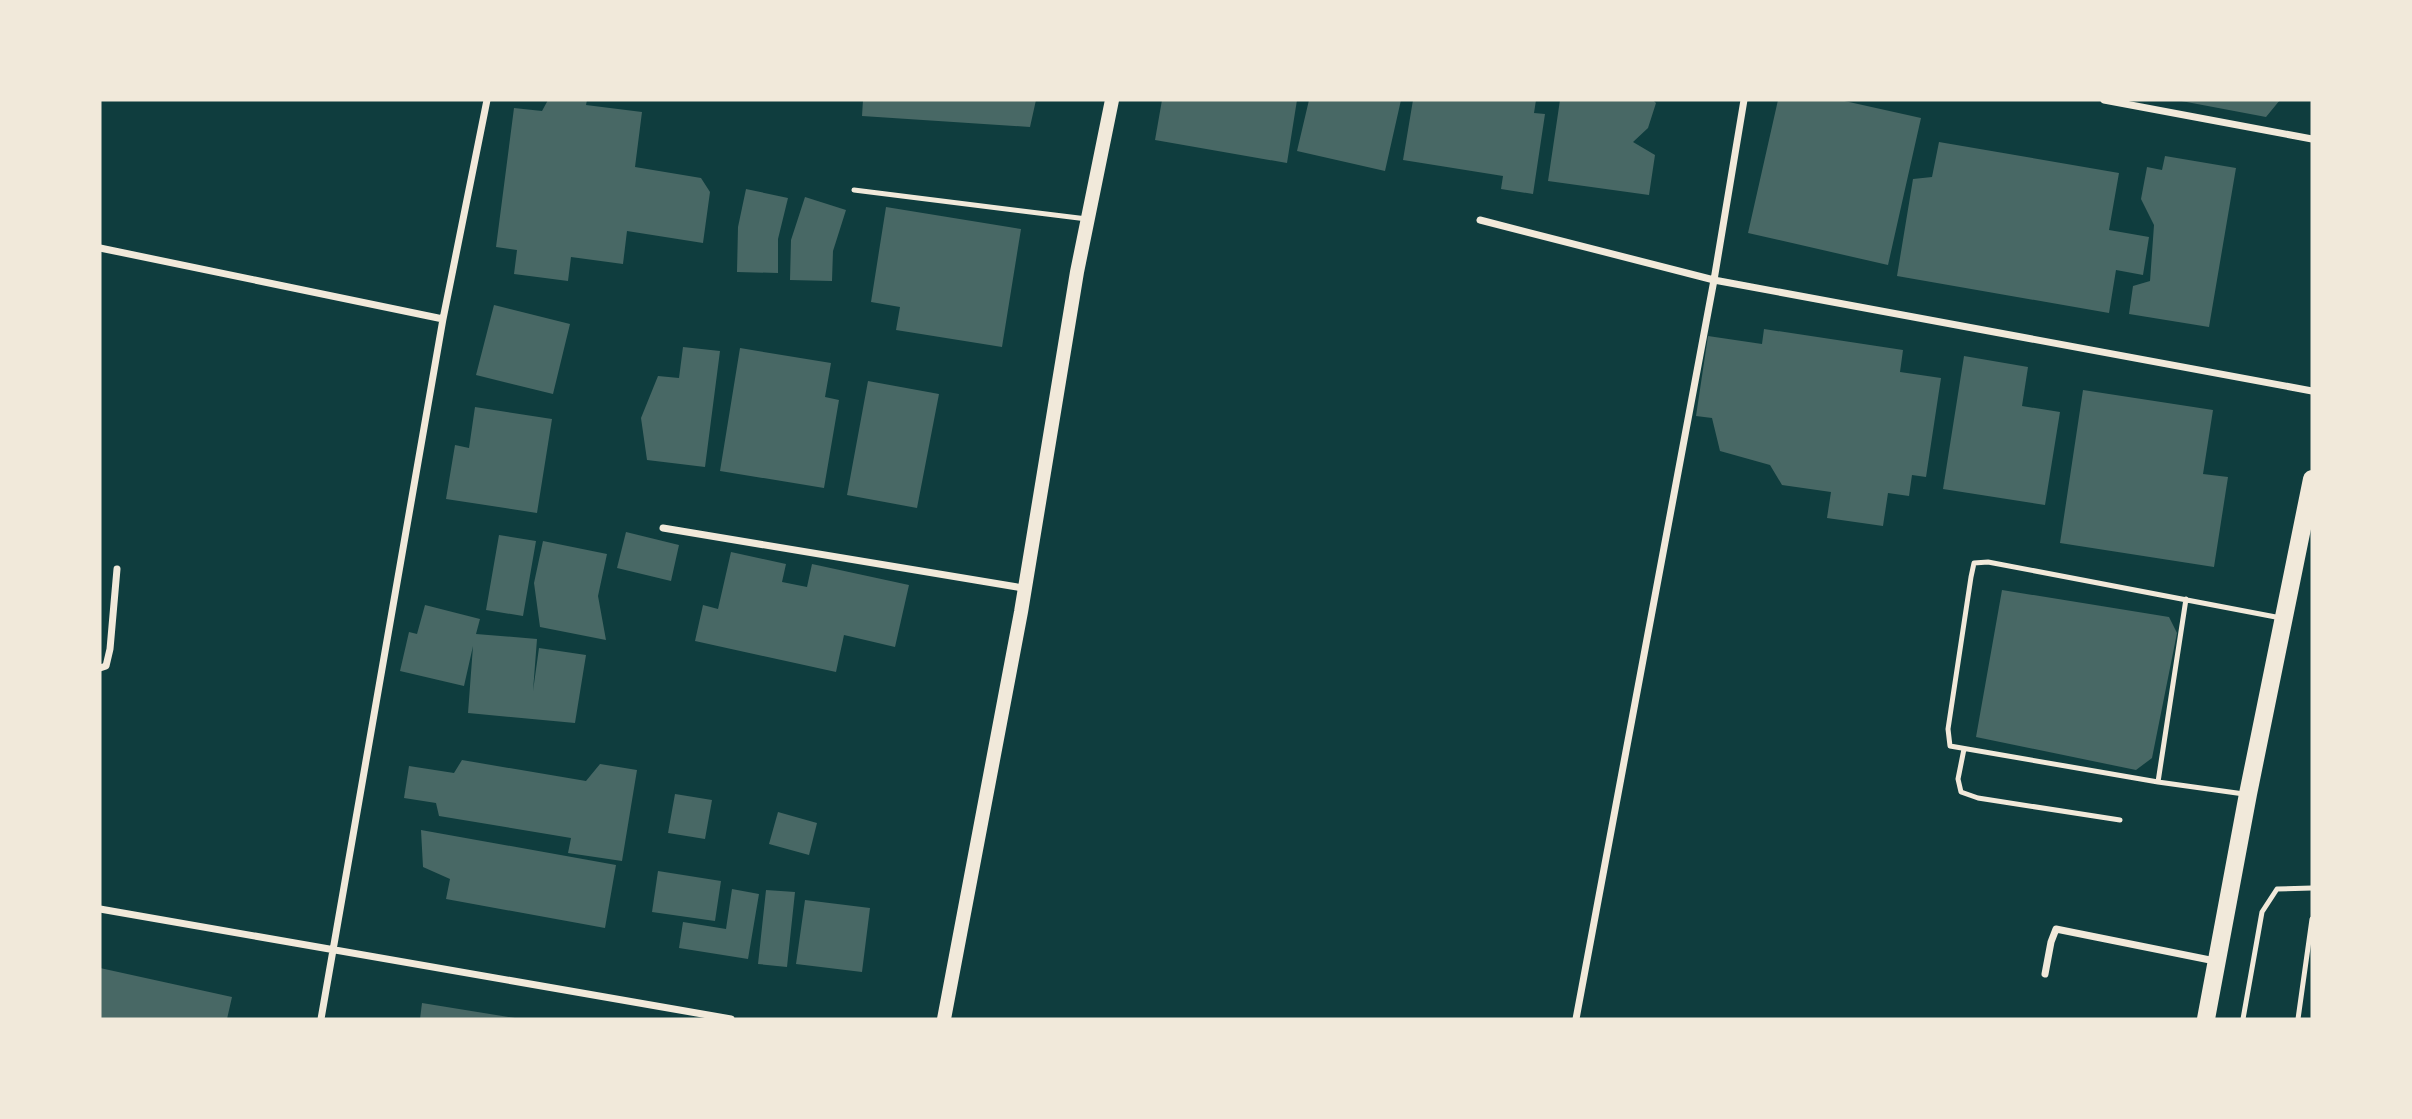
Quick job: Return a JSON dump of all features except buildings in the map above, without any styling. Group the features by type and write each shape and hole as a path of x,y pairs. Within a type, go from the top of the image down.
{"main road":[{"path":"944,1019 1021,612 1087,219 1112,100"},
{"path":"2206,1019 2248,794 2312,479"}],"street":[{"path":"321,1019 443,319 487,100"},
{"path":"1576,1019 1714,279 1744,100"},
{"path":"2104,100 2312,139"},
{"path":"1480,220 1714,279 2312,391"},
{"path":"100,248 443,319"},
{"path":"663,528 1023,588"},
{"path":"100,668 106,666 110,649 117,569"},
{"path":"100,909 731,1019"},
{"path":"2045,974 2056,929 2216,961"}],"lane":[{"path":"854,190 1087,219"},
{"path":"2248,794 2158,782 1950,746 1948,729 1974,563 1988,562 2284,619"},
{"path":"2158,782 2186,599"},
{"path":"1964,749 1958,779 1961,792 1978,798 2120,820"},
{"path":"2243,1019 2262,912 2277,889 2312,888"},
{"path":"2298,1019 2312,919"}]}
